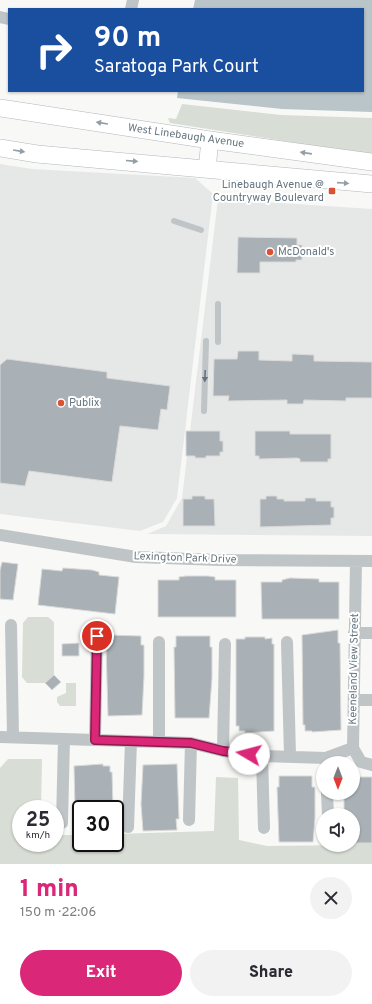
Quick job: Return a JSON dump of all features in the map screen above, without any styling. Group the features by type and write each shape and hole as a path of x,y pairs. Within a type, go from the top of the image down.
{"main road":[{"name":"West Linebaugh Avenue","path":"0,108 210,140 372,162"},
{"path":"207,169 210,140"},
{"path":"0,148 37,154 372,184"}],"street":[{"name":"Lexington Park Drive","path":"0,536 136,557 220,560 372,561"},
{"name":"Keeneland View Street","path":"353,748 356,561"},
{"path":"11,625 13,737"},
{"path":"354,633 372,633"},
{"path":"95,740 97,636"},
{"path":"159,642 159,742"},
{"path":"287,642 290,756"},
{"path":"223,751 224,644"},
{"path":"354,700 372,700"},
{"path":"0,737 191,743 223,751 262,756 290,756 316,759"},
{"path":"63,800 64,739"},
{"path":"128,827 131,741"},
{"path":"189,820 191,743"},
{"path":"335,756 353,748 361,762 372,765"},
{"path":"262,756 264,828"}],"lane":[{"path":"174,221 201,230"},
{"path":"218,304 218,342"},
{"path":"204,410 206,342"}],"shaded area":[{"path":"195,0 372,0 372,112 282,109 177,98 178,92 364,92 364,8 193,8"},
{"path":"182,104 281,115 372,118 372,155 170,123 168,118 176,119"},
{"path":"0,164 32,169 195,178 213,194 177,498 163,522 140,531 0,514"},
{"path":"218,199 372,209 372,536 147,534 166,526 182,498"},
{"path":"28,617 48,617 54,622 54,675 45,683 27,683 22,677 23,623"},
{"path":"66,683 76,683 76,706 60,706 57,702 57,697 66,693"},
{"path":"8,759 42,759 41,800 12,800 12,852 64,852 64,835 72,835 72,852 124,852 124,834 214,831 216,777 238,778 239,840 267,846 316,845 316,852 360,852 360,843 372,843 372,864 0,864 0,768"}],"building":[{"name":"McDonald's","path":"238,237 297,238 297,245 302,245 302,260 296,260 296,262 260,262 260,273 237,273"},
{"path":"238,351 259,351 259,360 292,361 292,354 314,355 314,361 372,362 372,398 346,398 346,401 304,400 303,404 287,404 287,400 228,401 229,396 213,396 214,359 237,359"},
{"name":"Publix","path":"7,359 107,372 107,378 170,386 167,410 161,409 158,430 120,426 112,482 29,471 25,486 0,483 0,365"},
{"path":"186,431 220,431 220,441 223,441 223,452 220,452 220,456 206,456 206,458 186,456"},
{"path":"255,431 290,431 290,434 331,434 331,459 328,459 328,462 300,462 300,459 297,458 259,459 259,456 255,456"},
{"path":"192,496 205,496 205,499 214,499 215,526 183,526 183,499 192,499"},
{"path":"266,496 277,496 277,499 284,499 284,501 305,501 305,498 316,498 316,501 331,501 331,507 334,507 334,518 331,518 331,525 260,527 260,499 266,499"},
{"path":"2,562 18,564 13,600 0,599 0,570"},
{"path":"63,568 92,570 99,572 99,575 119,577 115,614 38,605 42,569 62,571"},
{"path":"208,576 215,577 215,580 236,580 236,617 158,617 158,580 179,580 179,577"},
{"path":"290,578 319,579 319,582 339,582 339,619 262,619 261,582 282,582 282,580"},
{"path":"338,630 338,643 340,643 341,730 305,731 305,725 303,725 302,635"},
{"path":"108,635 141,636 141,645 144,645 142,715 108,716 106,645 108,645"},
{"path":"176,636 210,636 210,647 212,647 212,678 209,718 175,718 174,647 176,647"},
{"path":"245,637 265,637 265,639 272,638 272,644 274,644 274,731 245,733 245,731 239,731 239,726 236,726 236,639 245,639"},
{"path":"79,643 79,656 62,656 62,644"},
{"path":"54,675 61,682 52,690 45,683"},
{"path":"103,764 103,766 110,766 110,772 112,772 113,800 75,800 74,766"},
{"path":"177,764 179,819 176,819 177,830 143,831 141,804 143,765"},
{"path":"279,776 312,776 312,787 315,787 313,842 279,842 277,787 279,787"},
{"path":"360,777 372,777 372,843 360,843 360,808 344,808 344,800 360,800"}],"place":[{"name":"Linebaugh Avenue @ Countryway Boulevard","path":"332,191"},
{"name":"McDonald's","path":"270,252"},
{"name":"Publix","path":"61,403"}],"route":[{"path":"97,636 95,740 191,743 223,751 249,754"}]}
